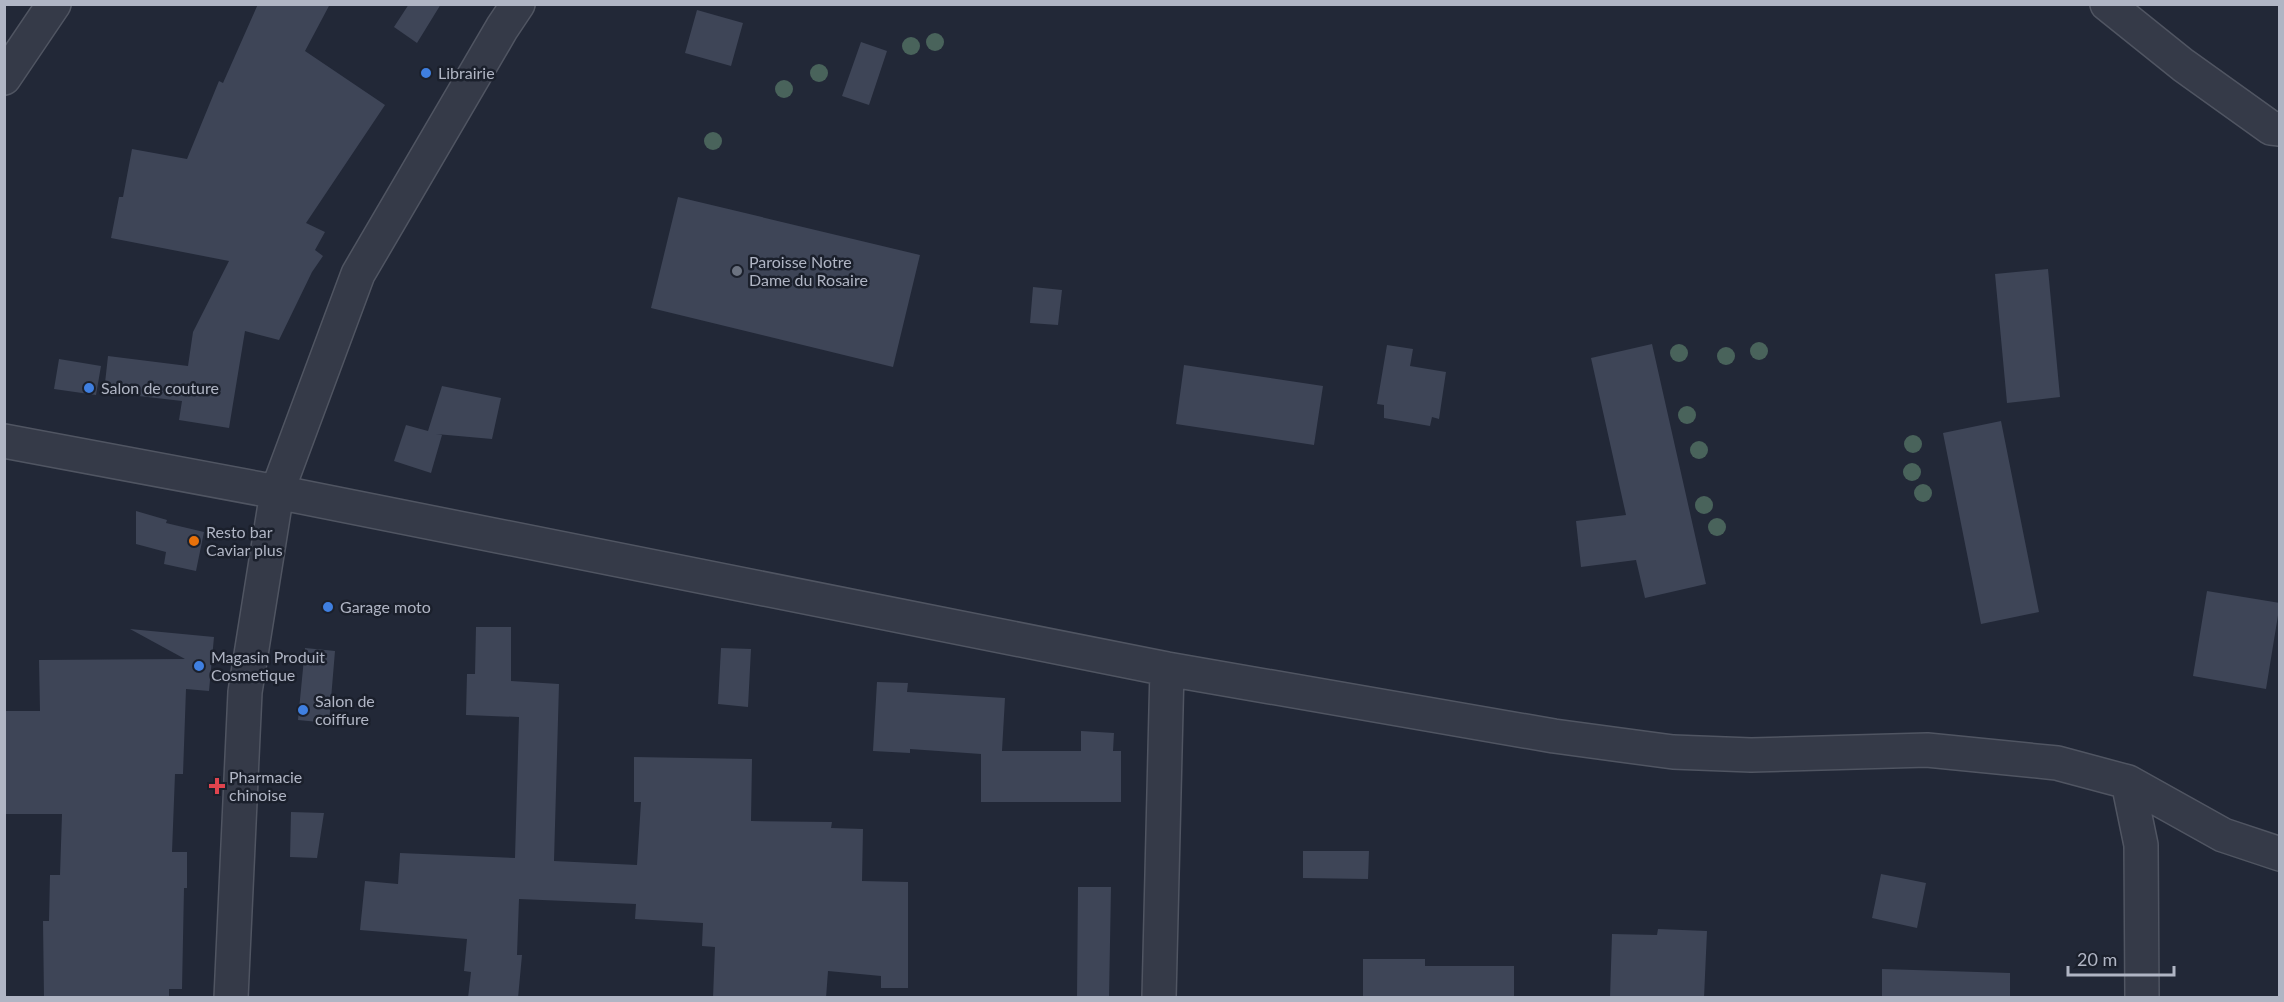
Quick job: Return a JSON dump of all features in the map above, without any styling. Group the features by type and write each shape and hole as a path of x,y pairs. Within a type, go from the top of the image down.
{"street":[{"path":"4,78 54,4"},
{"path":"231,998 245,692 277,492 358,274 518,4"},
{"path":"2107,4 2192,71 2271,128 2280,129"},
{"path":"4,441 277,492 1167,669 1554,736 1673,753 1751,755 1927,750 2057,763 2128,782 2223,835 2280,854"},
{"path":"1159,998 1167,669"},
{"path":"2128,782 2141,845 2142,998"}],"building":[{"path":"258,4 330,4 305,51 385,105 306,223 325,232 315,250 323,256 312,272 279,340 245,331 229,428 179,420 182,401 104,392 108,356 188,366 193,332 229,261 111,238 119,197 123,197 132,149 187,159 219,81 223,83"},
{"path":"409,4 441,4 417,43 394,27"},
{"path":"697,10 743,23 731,66 685,53"},
{"path":"861,42 887,51 869,105 842,96"},
{"path":"678,197 920,255 893,367 651,308"},
{"path":"2048,269 2060,397 2007,403 1995,274"},
{"path":"1033,287 1062,290 1058,325 1030,323"},
{"path":"1652,344 1706,584 1645,598 1636,560 1581,567 1576,521 1626,515 1591,358"},
{"path":"1387,345 1413,349 1410,366 1446,372 1439,419 1432,417 1430,426 1384,418 1384,405 1377,404"},
{"path":"59,359 101,366 96,395 54,389"},
{"path":"1184,365 1323,386 1314,445 1176,424"},
{"path":"442,386 501,398 492,439 436,434 442,435 431,473 394,461 406,425 428,431"},
{"path":"2001,421 2039,612 1981,624 1943,433"},
{"path":"136,511 167,520 166,523 204,532 196,571 164,564 166,552 136,544"},
{"path":"2207,591 2280,603 2266,689 2193,676"},
{"path":"476,627 511,627 511,681 559,684 554,861 637,865 641,802 634,802 634,757 752,759 751,821 832,822 831,828 863,829 862,881 908,882 908,988 881,988 881,976 828,971 826,998 713,998 715,947 702,946 703,923 635,919 636,904 519,899 517,955 522,955 518,998 468,998 471,972 464,971 467,939 360,930 365,881 398,884 400,853 515,858 519,717 466,715 467,674 475,674"},
{"path":"130,629 214,637 209,691 186,689 183,774 175,774 172,852 187,852 182,989 169,989 169,998 44,998 43,921 49,921 50,875 60,875 62,814 4,814 4,711 40,711 39,660 185,659"},
{"path":"305,648 335,651 329,723 298,720"},
{"path":"721,648 751,649 748,707 718,704"},
{"path":"877,682 908,683 907,692 1005,698 1002,751 1081,751 1081,731 1114,733 1113,751 1121,751 1121,802 981,802 981,754 910,749 910,753 873,751"},
{"path":"291,812 324,813 317,858 290,857"},
{"path":"1303,851 1369,851 1368,879 1303,878"},
{"path":"1881,874 1926,883 1917,928 1872,918"},
{"path":"1078,887 1111,887 1109,998 1077,998"},
{"path":"1658,929 1707,931 1704,998 1610,998 1612,934 1657,935"},
{"path":"1363,959 1425,959 1425,966 1514,966 1514,998 1363,998"},
{"path":"1882,969 2010,973 2010,998 1882,998"}],"place":[{"name":"Librairie","path":"426,73"},
{"name":"Paroisse Notre Dame du Rosaire","path":"737,271"},
{"name":"Salon de couture","path":"89,388"},
{"name":"Resto bar Caviar plus","path":"194,541"},
{"name":"Garage moto","path":"328,607"},
{"name":"Magasin Produit Cosmetique","path":"199,666"},
{"name":"Salon de coiffure","path":"303,710"},
{"name":"Pharmacie chinoise","path":"217,786"}]}
